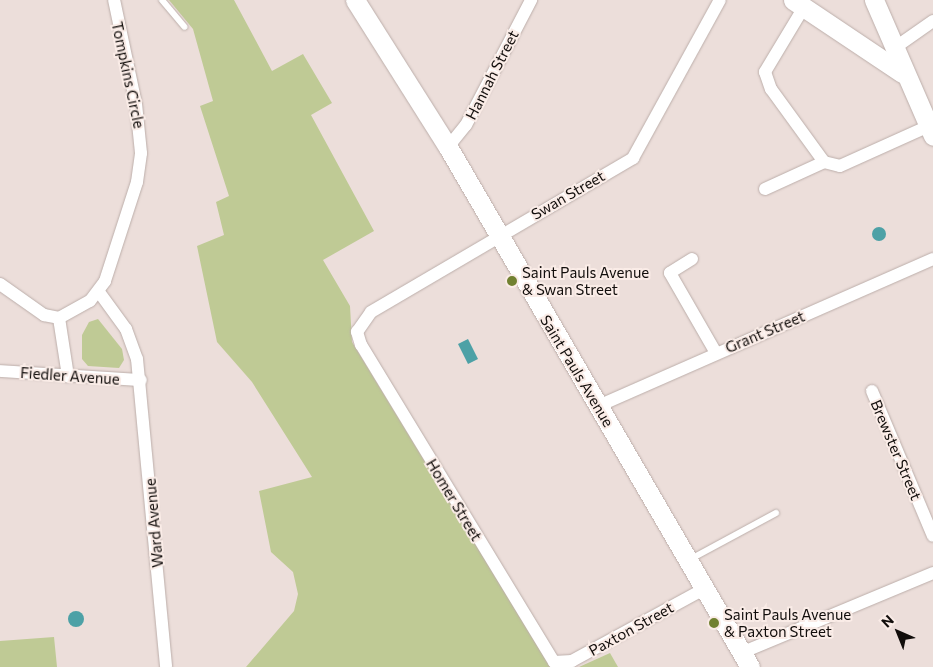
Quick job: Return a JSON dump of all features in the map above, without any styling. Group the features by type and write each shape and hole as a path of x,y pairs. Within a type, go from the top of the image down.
{"main road":[{"name":"Saint Pauls Avenue","path":"355,0 448,147 745,660"},
{"path":"874,0 902,73 931,131"},
{"path":"799,3 902,73"}],"street":[{"name":"Tompkins Circle","path":"99,292 133,195 141,153 136,104 114,0"},
{"name":"Hannah Street","path":"448,147 466,125 530,0"},
{"name":"Swan Street","path":"357,332 370,312 633,158 720,0"},
{"path":"799,3 765,72 771,89 824,162"},
{"path":"893,49 933,21"},
{"path":"764,189 824,162 840,166 931,131"},
{"path":"692,259 670,273 716,353"},
{"name":"Grant Street","path":"598,406 933,259"},
{"path":"0,284 44,315 59,318 99,292 130,336 140,380"},
{"path":"59,318 68,376"},
{"name":"Homer Street","path":"357,332 361,345 547,653 558,664"},
{"name":"Fiedler Avenue","path":"0,372 140,380"},
{"name":"Ward Avenue","path":"140,380 166,667"},
{"name":"Brewster Street","path":"872,391 933,536"},
{"path":"745,660 933,573"},
{"name":"Paxton Street","path":"558,664 572,661 704,589"}],"lane":[{"path":"162,0 185,27"},
{"path":"688,560 776,513"}],"green space":[{"path":"169,0 234,0 272,71 303,54 332,103 311,115 374,231 323,260 350,306 352,342 550,667 246,667 294,611 298,594 293,572 271,552 259,491 312,477 252,382 217,342 197,246 224,235 216,202 229,196 200,106 213,101 193,29"},
{"path":"98,319 122,349 124,360 119,368 88,366 82,359 82,335 89,322"},
{"path":"54,637 57,667 0,667 0,641"},
{"path":"610,653 618,667 579,667"}],"water":[{"path":"876,227 882,227 886,234 882,241 876,241 872,237 872,231"},
{"path":"468,339 478,359 468,364 458,344"},
{"path":"76,611 84,619 76,627 68,619"}],"place":[{"name":"Saint Pauls Avenue & Swan Street","path":"512,281"},
{"name":"Saint Pauls Avenue & Paxton Street","path":"714,623"}]}
